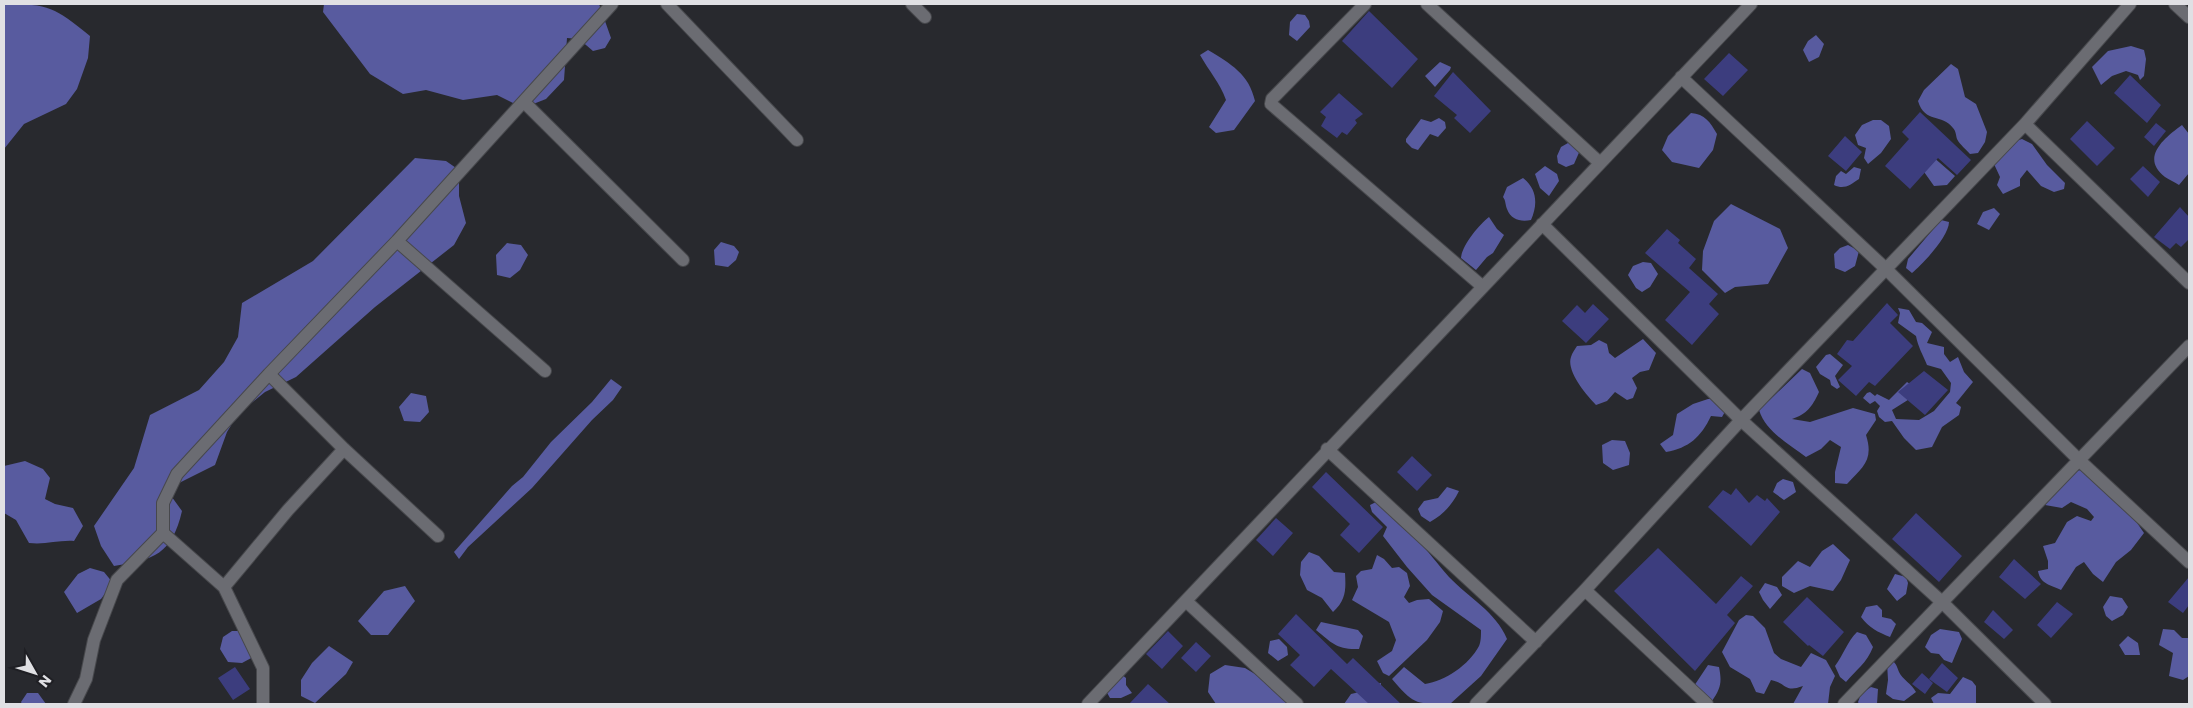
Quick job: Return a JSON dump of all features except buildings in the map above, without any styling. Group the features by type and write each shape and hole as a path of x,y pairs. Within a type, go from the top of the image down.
{"street":[{"path":"74,704 86,678 94,640 117,580 163,533 163,503 177,474 269,374 398,242 612,4"},
{"path":"667,4 797,140"},
{"path":"912,4 925,17"},
{"path":"1365,4 1272,99 1271,104 1483,286"},
{"path":"1427,4 1600,163"},
{"path":"1088,704 1187,602 1327,449 1751,4"},
{"path":"1476,704 1585,590 1741,420 2025,124 2130,4"},
{"path":"2175,4 2189,17"},
{"path":"1681,77 1886,269 2080,461 2189,562"},
{"path":"524,102 682,260"},
{"path":"2025,124 2189,283"},
{"path":"1542,224 1741,420 1943,603 2045,704"},
{"path":"398,242 545,371"},
{"path":"1844,704 2189,346"},
{"path":"269,374 344,449 438,536"},
{"path":"224,587 288,510 344,449"},
{"path":"1327,449 1536,642"},
{"path":"163,533 224,587 263,668 263,704"},
{"path":"1585,590 1707,704"},
{"path":"1187,602 1297,704"}],"shaded area":[{"path":"4,4 42,6 51,9 90,36 88,58 77,89 66,104 24,124 4,149"},
{"path":"324,4 599,4 611,38 605,48 593,51 579,39 567,38 564,80 546,99 523,108 497,95 463,100 426,90 403,94 370,74 323,12"},
{"path":"1297,14 1305,15 1310,27 1297,41 1289,35 1290,22"},
{"path":"1816,35 1824,44 1819,57 1809,62 1803,50 1808,41"},
{"path":"2131,46 2144,50 2146,59 2144,76 2140,80 2138,75 2126,71 2112,76 2101,85 2092,67 2108,51"},
{"path":"1208,50 1224,60 1244,77 1255,101 1234,130 1216,133 1209,127 1226,100 1218,83 1200,55"},
{"path":"1440,62 1451,67 1435,87 1425,76"},
{"path":"1951,64 1958,69 1965,97 1976,104 1987,132 1985,142 1978,153 1970,154 1958,141 1955,131 1949,123 1929,116 1921,108 1918,101 1924,90"},
{"path":"1691,113 1707,119 1717,134 1713,150 1699,168 1672,162 1662,150 1668,136"},
{"path":"1439,118 1445,122 1446,128 1438,137 1430,134 1418,150 1412,148 1406,142 1406,139 1421,119 1431,122"},
{"path":"1873,120 1881,120 1889,126 1891,139 1881,153 1868,164 1864,158 1866,148 1858,145 1855,135 1862,125"},
{"path":"2182,125 2189,134 2189,173 2179,185 2165,177 2158,170 2155,156 2162,142"},
{"path":"2022,139 2032,144 2047,165 2065,183 2064,189 2054,192 2041,186 2027,170 2020,179 2020,186 2003,194 1997,185 2000,177 1994,164 2006,144"},
{"path":"1568,143 1581,148 1574,164 1566,167 1558,163 1557,156 1561,147"},
{"path":"1932,156 1955,176 1947,185 1934,186 1922,169"},
{"path":"415,158 446,161 459,170 459,196 466,223 454,245 375,307 296,377 265,392 238,414 227,432 215,465 177,484 169,493 182,511 173,537 167,546 140,561 114,566 101,546 94,526 134,468 150,415 199,390 224,362 238,337 242,303 313,261"},
{"path":"1545,166 1557,174 1559,181 1549,196 1540,188 1535,174"},
{"path":"1854,167 1861,169 1859,179 1844,187 1834,185 1836,176 1841,171 1846,174"},
{"path":"1523,178 1528,182 1535,197 1535,208 1531,220 1527,221 1511,216 1503,197 1507,187"},
{"path":"1731,204 1780,229 1788,248 1768,284 1735,287 1725,293 1702,270 1703,251 1714,221"},
{"path":"1994,208 2000,214 1989,230 1977,224 1983,212"},
{"path":"1489,217 1497,229 1504,235 1493,253 1476,270 1461,258 1462,253 1472,236"},
{"path":"1941,220 1949,222 1945,235 1929,257 1912,273 1906,268 1908,259"},
{"path":"721,242 734,246 739,252 736,260 728,267 715,265 714,250"},
{"path":"507,243 521,245 528,255 520,270 510,278 497,275 496,255"},
{"path":"1848,245 1859,251 1855,266 1845,272 1835,268 1834,254 1840,248"},
{"path":"1643,262 1651,263 1658,274 1650,287 1642,292 1636,288 1628,275 1633,266"},
{"path":"1898,308 1909,310 1916,322 1922,323 1932,332 1927,343 1944,347 1944,354 1950,362 1958,357 1964,372 1973,382 1956,403 1961,407 1959,415 1942,427 1932,447 1916,450 1904,438 1892,421 1885,422 1879,417 1877,411 1880,406 1875,401 1870,404 1863,398 1870,392 1875,396 1877,394 1889,400 1907,382 1913,386 1911,398 1892,410 1896,419 1919,420 1934,411 1950,392 1951,383 1941,369 1927,365 1916,336 1898,323 1900,313"},
{"path":"1643,339 1656,353 1649,370 1640,372 1632,378 1637,388 1633,398 1627,400 1615,392 1607,401 1596,405 1582,389 1571,369 1571,357 1577,346 1591,345 1599,340 1607,344 1609,353 1615,358"},
{"path":"1830,354 1843,365 1835,376 1840,387 1837,389 1831,385 1830,380 1820,374 1816,367 1826,355"},
{"path":"1802,369 1810,373 1819,392 1814,402 1802,415 1792,419 1810,422 1853,408 1875,414 1876,420 1866,435 1869,451 1866,462 1847,484 1835,483 1835,472 1841,447 1830,440 1821,449 1806,457 1772,431 1762,418 1759,410"},
{"path":"611,379 622,387 613,400 592,420 532,488 468,547 459,559 454,552 512,486 523,477 551,442 592,402"},
{"path":"411,393 426,396 429,412 420,422 404,421 399,407"},
{"path":"1708,399 1720,399 1727,408 1722,417 1711,416 1703,430 1688,444 1666,452 1660,444 1673,435 1677,414 1693,404"},
{"path":"1612,440 1625,441 1630,453 1629,465 1613,470 1603,463 1602,445"},
{"path":"25,461 43,469 50,478 45,499 55,504 73,508 83,526 74,541 29,543 16,520 4,513 4,466"},
{"path":"2088,469 2131,514 2144,533 2131,550 2116,562 2103,582 2093,574 2084,562 2076,567 2061,590 2046,584 2039,575 2038,571 2048,569 2048,561 2043,546 2055,543 2067,522 2077,516 2091,521 2094,517 2087,509 2071,502 2062,508 2045,505 2075,471"},
{"path":"1783,479 1793,482 1796,492 1784,500 1773,492 1777,483"},
{"path":"1447,487 1459,491 1447,509 1430,522 1421,516 1418,509 1424,501 1438,498"},
{"path":"1376,502 1385,505 1394,519 1420,543 1449,577 1489,613 1502,629 1507,639 1481,676 1450,704 1430,704 1416,701 1406,694 1392,679 1404,667 1425,684 1448,676 1463,666 1475,653 1480,644 1481,630 1432,595 1407,567 1383,536 1387,527 1372,512 1370,505"},
{"path":"1833,544 1850,560 1841,580 1833,591 1810,586 1794,593 1782,586 1782,577 1798,561 1810,567 1822,551"},
{"path":"1309,552 1319,556 1334,572 1345,573 1343,599 1333,612 1322,598 1307,590 1300,575 1301,562"},
{"path":"1377,555 1384,559 1392,568 1399,567 1407,573 1410,586 1404,597 1409,603 1429,599 1443,611 1440,622 1427,640 1389,676 1383,673 1377,661 1392,651 1396,640 1389,622 1352,600 1358,587 1356,576 1361,571 1372,569"},
{"path":"90,568 104,572 113,583 101,599 77,613 64,592 78,574"},
{"path":"1895,574 1906,577 1908,583 1906,594 1897,601 1887,589"},
{"path":"1765,583 1777,587 1782,595 1770,609 1759,592"},
{"path":"405,586 415,601 388,635 371,635 358,621 384,591"},
{"path":"2110,596 2122,598 2128,607 2123,615 2112,621 2106,616 2103,607"},
{"path":"1877,605 1882,610 1882,617 1891,619 1896,624 1890,637 1874,629 1861,617 1866,607"},
{"path":"1746,615 1753,616 1765,628 1774,653 1781,659 1801,667 1811,653 1826,660 1835,676 1830,687 1828,704 1793,704 1803,686 1789,688 1771,680 1764,694 1756,692 1750,679 1730,667 1722,652 1739,620"},
{"path":"1321,622 1358,630 1363,636 1359,649 1340,647 1331,642 1316,630"},
{"path":"1940,629 1959,632 1962,639 1952,663 1944,660 1939,654 1931,653 1925,647 1931,635"},
{"path":"2163,629 2174,630 2182,638 2189,638 2189,676 2183,680 2169,676 2173,653 2159,645"},
{"path":"232,631 245,631 255,656 242,663 228,662 220,649 223,637"},
{"path":"1857,632 1866,635 1873,647 1871,653 1846,682 1840,677 1835,666"},
{"path":"2128,636 2138,643 2140,655 2125,655 2119,645"},
{"path":"1279,639 1287,647 1288,655 1278,661 1268,653 1270,641"},
{"path":"329,646 353,662 346,674 315,703 301,696 301,680 312,663"},
{"path":"1893,661 1900,675 1916,692 1904,701 1893,699 1886,694 1888,680 1887,663"},
{"path":"1225,665 1245,668 1270,683 1292,704 1216,704 1208,692 1210,674"},
{"path":"1708,665 1719,667 1720,672 1720,685 1712,701 1708,700 1694,686"},
{"path":"1121,674 1126,678 1126,685 1132,693 1121,698 1110,698 1106,691"},
{"path":"1963,677 1972,681 1976,686 1976,704 1934,704 1931,698 1938,693 1950,694"},
{"path":"1381,683 1381,696 1377,704 1344,704 1351,694"},
{"path":"1871,687 1878,689 1877,704 1859,704 1861,694"},
{"path":"27,693 38,693 46,704 22,704 21,702"}]}
